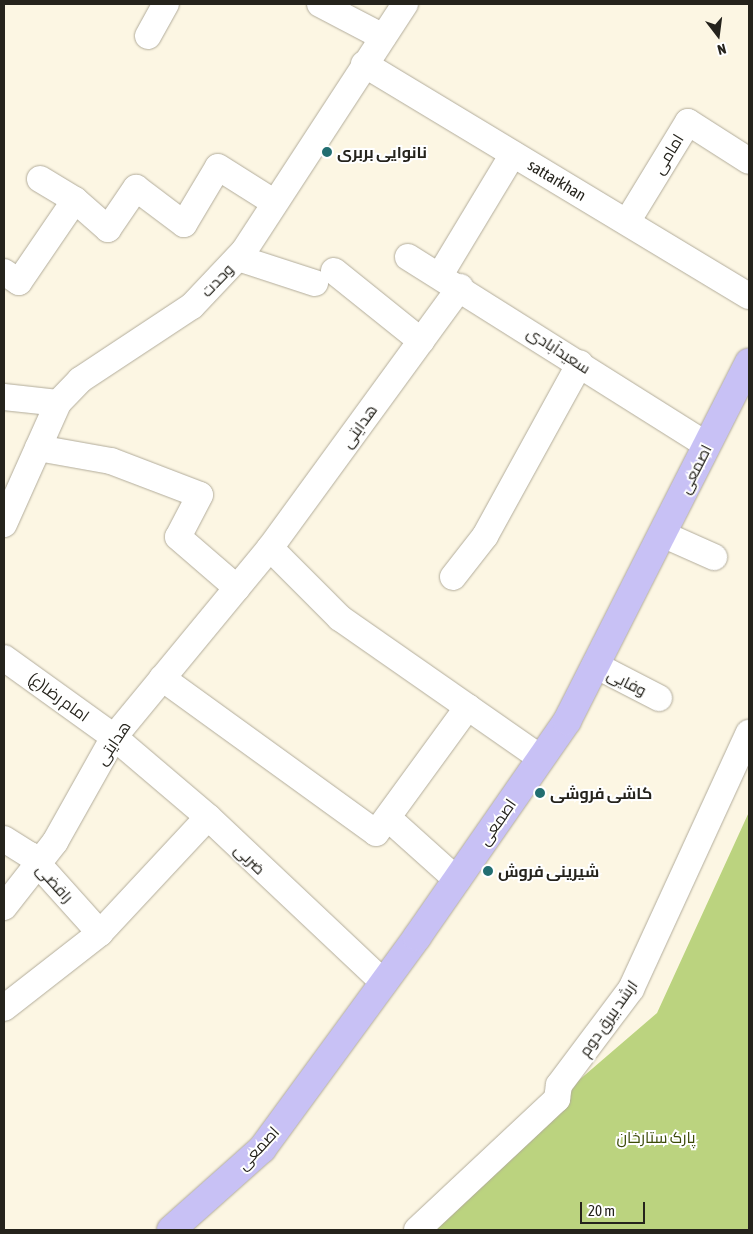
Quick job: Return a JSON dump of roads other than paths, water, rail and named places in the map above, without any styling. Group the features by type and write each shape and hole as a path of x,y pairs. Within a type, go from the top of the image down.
{"main road":[{"name":"اصمعی","path":"171,1230 262,1149 384,983 567,721 749,362"}],"street":[{"path":"148,36 166,4"},
{"path":"320,4 383,37"},
{"name":"وحدت","path":"4,524 58,403 80,380 192,306 238,258 405,4"},
{"name":"sattarkhan","path":"364,64 749,296"},
{"name":"امامی","path":"627,222 688,122 749,161"},
{"name":"هدایتی","path":"4,907 55,842 114,737 270,548 421,341 513,154"},
{"path":"40,179 75,200 108,229 136,188 184,224 218,167 275,203"},
{"path":"4,272 19,282 75,200"},
{"name":"سعیدآبادی","path":"408,257 450,281 708,445"},
{"path":"238,258 324,277 421,341"},
{"path":"453,577 485,536 580,363"},
{"path":"4,397 58,403"},
{"path":"38,448 112,461 200,494 178,537 237,588"},
{"path":"662,534 714,557"},
{"path":"270,548 340,618 541,758"},
{"name":"امام رضا(ع)","path":"4,658 114,737"},
{"name":"وفایی","path":"595,665 659,698"},
{"path":"162,678 376,833 468,707"},
{"name":"ارشد بیرق دوم","path":"417,1230 557,1099 559,1085 631,989 749,732"},
{"name":"ضربی","path":"114,737 208,817 384,983"},
{"path":"7,1001 100,933 208,817"},
{"path":"388,818 457,880"},
{"name":"رافضی","path":"4,839 38,864 100,933"}],"place":[{"name":"نانوایی بربری","path":"327,152"},
{"name":"کاشی فروشی","path":"540,793"},
{"name":"شیرینی فروش","path":"488,871"}],"park label":[{"name":"پارک ستارخان","path":"656,1137"}]}
